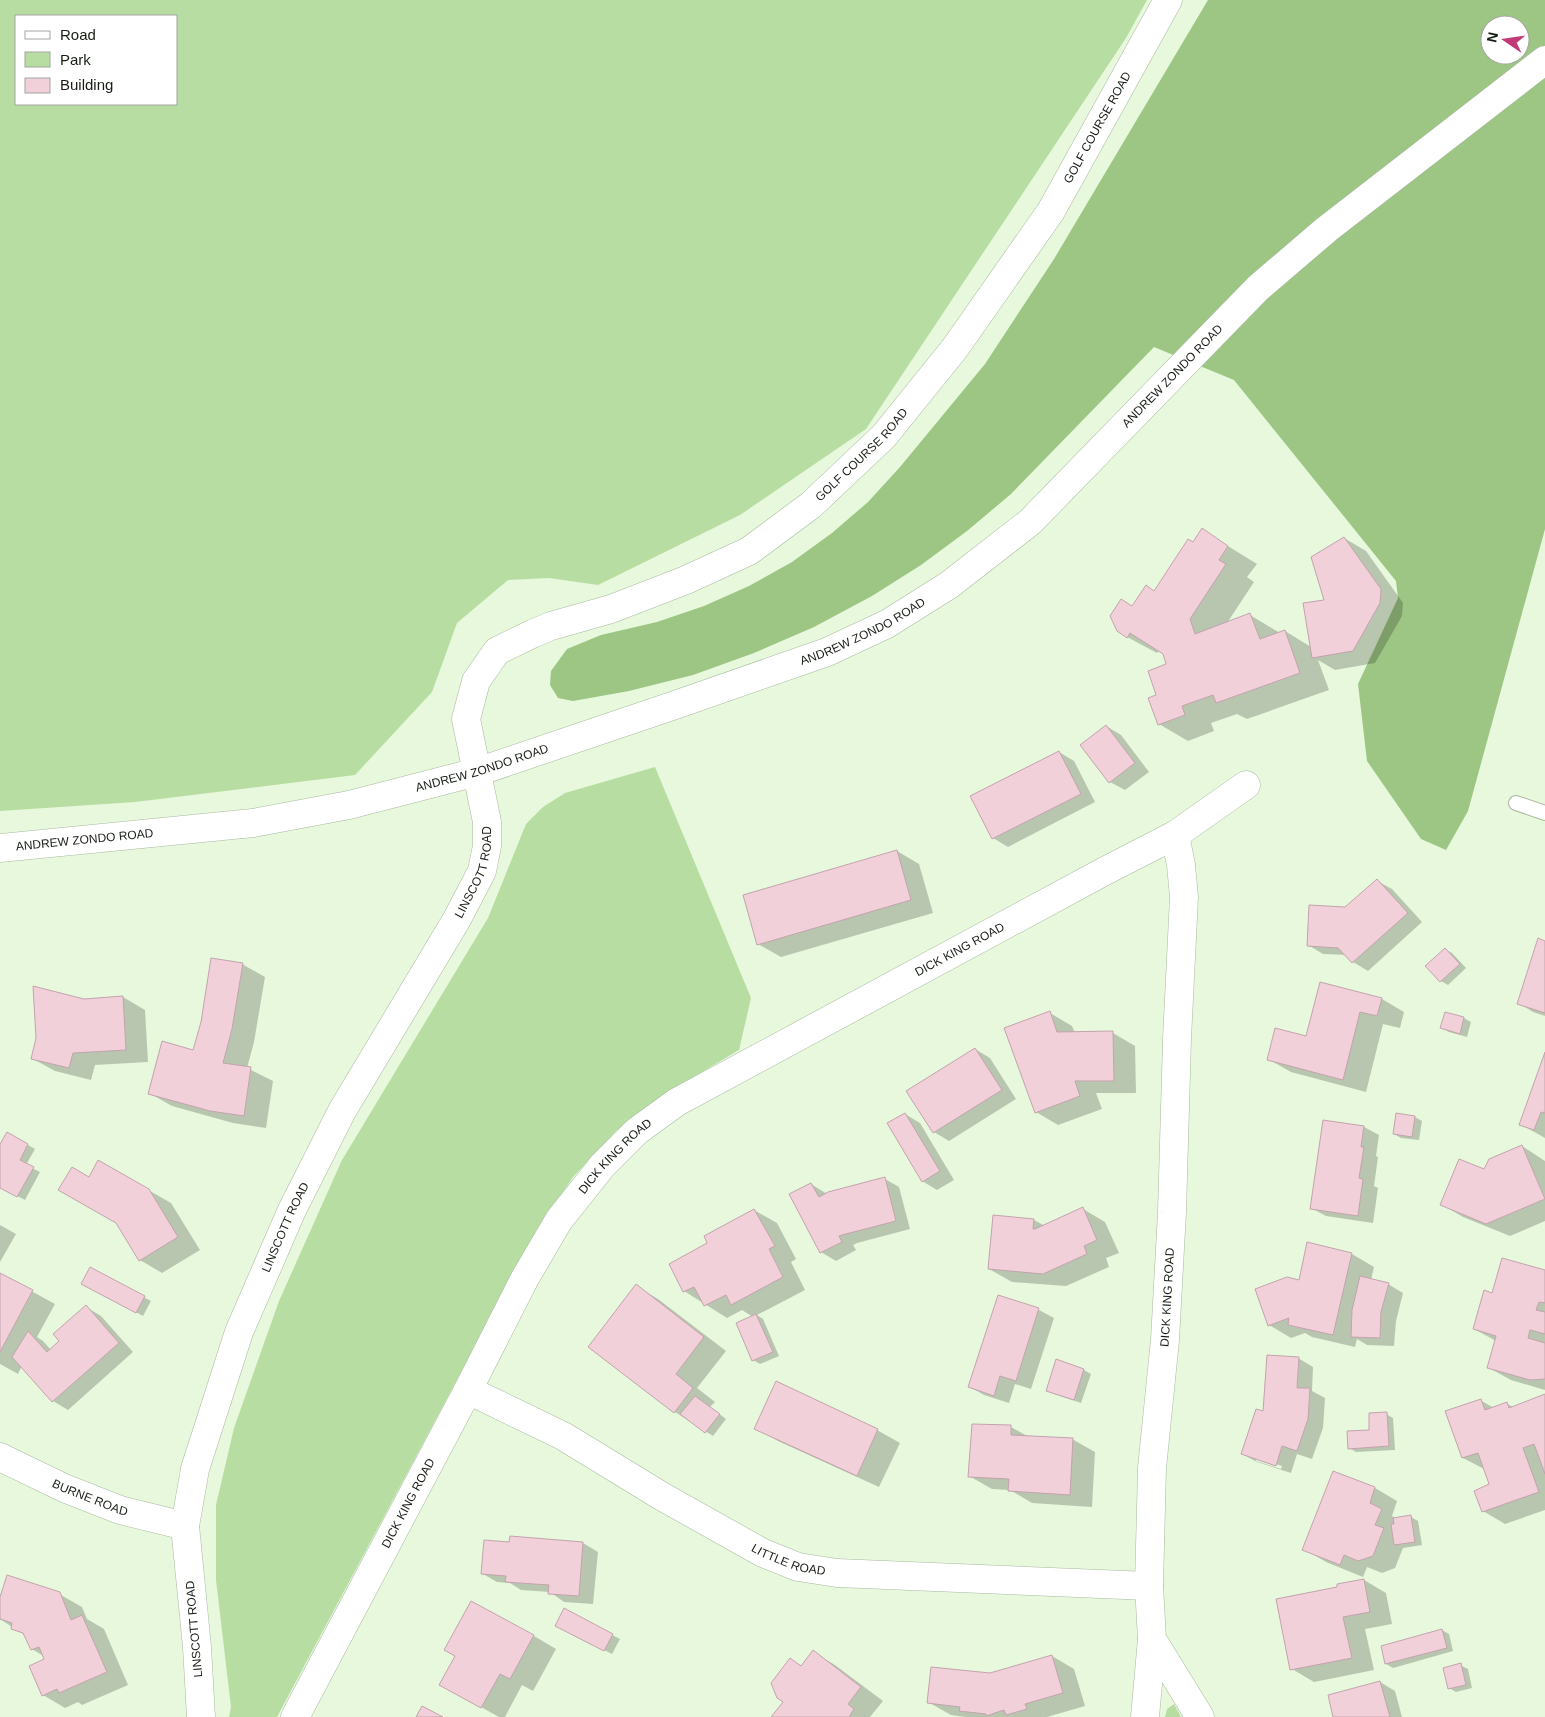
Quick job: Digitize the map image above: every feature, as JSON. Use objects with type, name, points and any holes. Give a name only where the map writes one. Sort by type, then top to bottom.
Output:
[{"type":"street","name":"GOLF COURSE ROAD","points":[[477,772],[466,719],[476,681],[497,651],[545,629],[611,609],[686,580],[749,551],[811,505],[884,436],[956,348],[1051,211],[1168,0]]},
{"type":"street","name":"ANDREW ZONDO ROAD","points":[[0,848],[253,823],[350,805],[477,772],[827,652],[887,624],[949,584],[1030,522],[1258,288],[1328,229],[1545,60]]},
{"type":"street","name":"LINSCOTT ROAD","points":[[201,1717],[197,1647],[184,1526],[194,1468],[239,1332],[292,1210],[342,1111],[457,919],[482,871],[487,846],[487,822],[477,772]]},
{"type":"street","name":"DICK KING ROAD","points":[[295,1717],[525,1278],[559,1220],[602,1166],[637,1131],[677,1102],[1175,835],[1246,785]]},
{"type":"street","name":"DICK KING ROAD","points":[[1145,1717],[1152,1639],[1149,1586],[1152,1468],[1165,1340],[1172,1212],[1177,1039],[1184,896],[1181,865],[1175,835]]},
{"type":"street","name":"LITTLE ROAD","points":[[468,1390],[563,1436],[663,1497],[763,1553],[798,1567],[837,1573],[1149,1586]]},
{"type":"street","name":"BURNE ROAD","points":[[0,1457],[64,1488],[112,1507],[184,1526]]},
{"type":"street","name":"DICK KING ROAD","points":[[1152,1639],[1200,1717]]},
{"type":"lane","points":[[1516,804],[1545,813]]},
{"type":"green space","points":[[0,0],[1147,0],[1126,38],[866,429],[740,515],[598,585],[549,578],[508,580],[457,623],[432,692],[355,775],[135,802],[0,811]]},
{"type":"green space","points":[[1208,0],[1545,0],[1545,529],[1468,811],[1446,850],[1421,839],[1367,761],[1358,684],[1398,598],[1396,581],[1234,380],[1154,347],[1011,494],[967,531],[921,565],[872,596],[814,627],[754,653],[693,675],[629,691],[573,701],[558,698],[550,685],[551,671],[567,649],[601,635],[657,622],[704,606],[749,586],[792,562],[832,533],[868,502],[900,467],[985,364],[1054,259]]},
{"type":"green space","points":[[655,767],[751,998],[739,1050],[661,1096],[616,1131],[573,1177],[532,1239],[277,1717],[229,1717],[231,1707],[216,1580],[216,1505],[234,1428],[279,1301],[342,1160],[488,918],[526,824],[543,807],[565,793]]},
{"type":"green space","points":[[1174,1704],[1181,1717],[1165,1717],[1167,1709]]},
{"type":"building","points":[[1202,528],[1228,546],[1219,560],[1226,564],[1190,619],[1195,634],[1250,613],[1260,639],[1285,630],[1300,673],[1216,703],[1213,695],[1182,706],[1185,715],[1158,725],[1148,698],[1156,695],[1148,671],[1166,664],[1163,654],[1130,633],[1127,638],[1117,631],[1110,616],[1121,599],[1132,606],[1146,585],[1154,591],[1188,539],[1193,542]]},
{"type":"building","points":[[1344,537],[1381,589],[1380,603],[1353,651],[1312,658],[1303,603],[1324,600],[1311,557]]},
{"type":"building","points":[[1106,725],[1135,763],[1109,783],[1080,745]]},
{"type":"building","points":[[1059,751],[1081,794],[992,839],[970,796]]},
{"type":"building","points":[[897,850],[911,900],[757,945],[743,895]]},
{"type":"building","points":[[1377,879],[1408,913],[1352,963],[1338,948],[1307,946],[1309,905],[1345,907]]},
{"type":"building","points":[[1538,938],[1545,941],[1545,1013],[1517,1004]]},
{"type":"building","points":[[1445,948],[1460,964],[1440,982],[1425,966]]},
{"type":"building","points":[[211,958],[243,963],[232,1029],[223,1063],[251,1067],[244,1116],[210,1111],[148,1094],[162,1041],[193,1050],[201,1022]]},
{"type":"building","points":[[1320,982],[1382,998],[1377,1016],[1360,1012],[1343,1080],[1267,1060],[1275,1028],[1306,1036]]},
{"type":"building","points":[[33,986],[84,999],[123,996],[126,1050],[73,1053],[69,1068],[31,1059],[36,1038]]},
{"type":"building","points":[[1050,1011],[1057,1032],[1113,1031],[1114,1081],[1075,1081],[1080,1096],[1035,1113],[1004,1028]]},
{"type":"building","points":[[1445,1012],[1464,1017],[1460,1034],[1440,1028]]},
{"type":"building","points":[[975,1048],[1002,1090],[933,1133],[906,1091]]},
{"type":"building","points":[[1545,1052],[1545,1113],[1541,1112],[1534,1130],[1519,1125]]},
{"type":"building","points":[[905,1113],[940,1171],[922,1182],[887,1123]]},
{"type":"building","points":[[1396,1113],[1415,1116],[1412,1137],[1393,1134]]},
{"type":"building","points":[[1323,1120],[1364,1126],[1361,1147],[1364,1147],[1359,1178],[1363,1179],[1358,1216],[1310,1209]]},
{"type":"building","points":[[7,1132],[28,1144],[20,1160],[34,1167],[17,1197],[0,1188],[0,1144]]},
{"type":"building","points":[[1522,1145],[1545,1199],[1486,1224],[1440,1205],[1459,1159],[1484,1169],[1489,1159]]},
{"type":"building","points":[[98,1160],[149,1189],[178,1237],[139,1261],[116,1223],[58,1190],[72,1167],[89,1177]]},
{"type":"building","points":[[885,1177],[896,1221],[839,1236],[842,1242],[820,1253],[789,1194],[811,1183],[819,1197],[828,1192]]},
{"type":"building","points":[[1083,1207],[1097,1240],[1084,1246],[1087,1254],[1043,1274],[988,1269],[993,1215],[1034,1219],[1033,1229],[1035,1229]]},
{"type":"building","points":[[754,1209],[775,1246],[769,1249],[783,1277],[731,1305],[726,1295],[704,1306],[694,1287],[683,1292],[669,1264],[707,1243],[704,1236]]},
{"type":"building","points":[[1307,1242],[1352,1253],[1333,1335],[1288,1325],[1289,1318],[1268,1326],[1255,1289],[1287,1277],[1299,1280]]},
{"type":"building","points":[[1502,1258],[1545,1270],[1545,1303],[1539,1302],[1536,1310],[1545,1312],[1545,1334],[1530,1330],[1528,1338],[1545,1343],[1545,1379],[1530,1380],[1487,1368],[1496,1336],[1473,1329],[1484,1290],[1492,1293]]},
{"type":"building","points":[[90,1267],[145,1296],[136,1313],[81,1284]]},
{"type":"building","points":[[0,1273],[33,1290],[0,1352]]},
{"type":"building","points":[[1360,1276],[1389,1283],[1381,1312],[1380,1338],[1351,1337],[1352,1310]]},
{"type":"building","points":[[636,1284],[704,1337],[676,1374],[693,1388],[674,1413],[588,1347]]},
{"type":"building","points":[[998,1295],[1039,1308],[1016,1381],[1000,1376],[994,1396],[968,1387]]},
{"type":"building","points":[[86,1305],[119,1343],[52,1402],[12,1357],[28,1331],[47,1352],[59,1341],[53,1334]]},
{"type":"building","points":[[756,1314],[773,1352],[752,1361],[736,1323]]},
{"type":"building","points":[[1267,1355],[1299,1357],[1297,1388],[1310,1388],[1308,1419],[1297,1451],[1282,1446],[1276,1466],[1241,1454],[1256,1409],[1263,1411]]},
{"type":"building","points":[[1056,1359],[1084,1369],[1074,1400],[1046,1391]]},
{"type":"building","points":[[776,1381],[878,1429],[857,1476],[754,1429]]},
{"type":"building","points":[[1545,1394],[1545,1474],[1534,1444],[1523,1448],[1539,1492],[1482,1512],[1474,1491],[1489,1484],[1478,1453],[1462,1458],[1445,1411],[1481,1399],[1485,1410],[1507,1402],[1509,1408]]},
{"type":"building","points":[[695,1396],[720,1414],[705,1433],[680,1414]]},
{"type":"building","points":[[1387,1412],[1389,1446],[1348,1449],[1347,1431],[1369,1430],[1369,1413]]},
{"type":"building","points":[[972,1424],[1011,1425],[1011,1435],[1073,1438],[1070,1495],[1008,1491],[1009,1479],[968,1477]]},
{"type":"building","points":[[1333,1471],[1375,1487],[1370,1503],[1382,1509],[1375,1525],[1384,1528],[1373,1556],[1358,1561],[1344,1555],[1340,1565],[1302,1550]]},
{"type":"building","points":[[1411,1515],[1415,1542],[1394,1545],[1391,1524],[1394,1524],[1393,1518]]},
{"type":"building","points":[[510,1536],[583,1542],[579,1596],[548,1594],[549,1585],[505,1582],[506,1576],[481,1574],[484,1540],[509,1542]]},
{"type":"building","points":[[7,1575],[60,1592],[71,1620],[82,1615],[107,1672],[59,1693],[57,1689],[42,1696],[29,1666],[44,1659],[39,1647],[31,1650],[23,1633],[11,1629],[12,1623],[0,1619],[0,1597]]},
{"type":"building","points":[[1364,1579],[1370,1612],[1343,1617],[1352,1658],[1290,1670],[1276,1599],[1337,1587],[1337,1584]]},
{"type":"building","points":[[471,1601],[534,1635],[510,1679],[500,1674],[481,1708],[439,1685],[455,1656],[444,1650]]},
{"type":"building","points":[[564,1608],[613,1634],[604,1651],[555,1626]]},
{"type":"building","points":[[1442,1629],[1447,1648],[1385,1664],[1381,1646]]},
{"type":"building","points":[[813,1650],[861,1687],[848,1704],[854,1709],[849,1717],[771,1717],[783,1702],[777,1698],[771,1683],[790,1658],[801,1666]]},
{"type":"building","points":[[1052,1655],[1063,1693],[1025,1704],[1027,1709],[1006,1715],[1004,1710],[986,1716],[986,1714],[959,1711],[960,1707],[927,1703],[931,1667],[990,1673]]},
{"type":"building","points":[[1461,1663],[1466,1685],[1448,1689],[1443,1668]]},
{"type":"building","points":[[1380,1681],[1390,1717],[1333,1717],[1328,1695]]},
{"type":"building","points":[[422,1706],[443,1717],[416,1717]]}]
